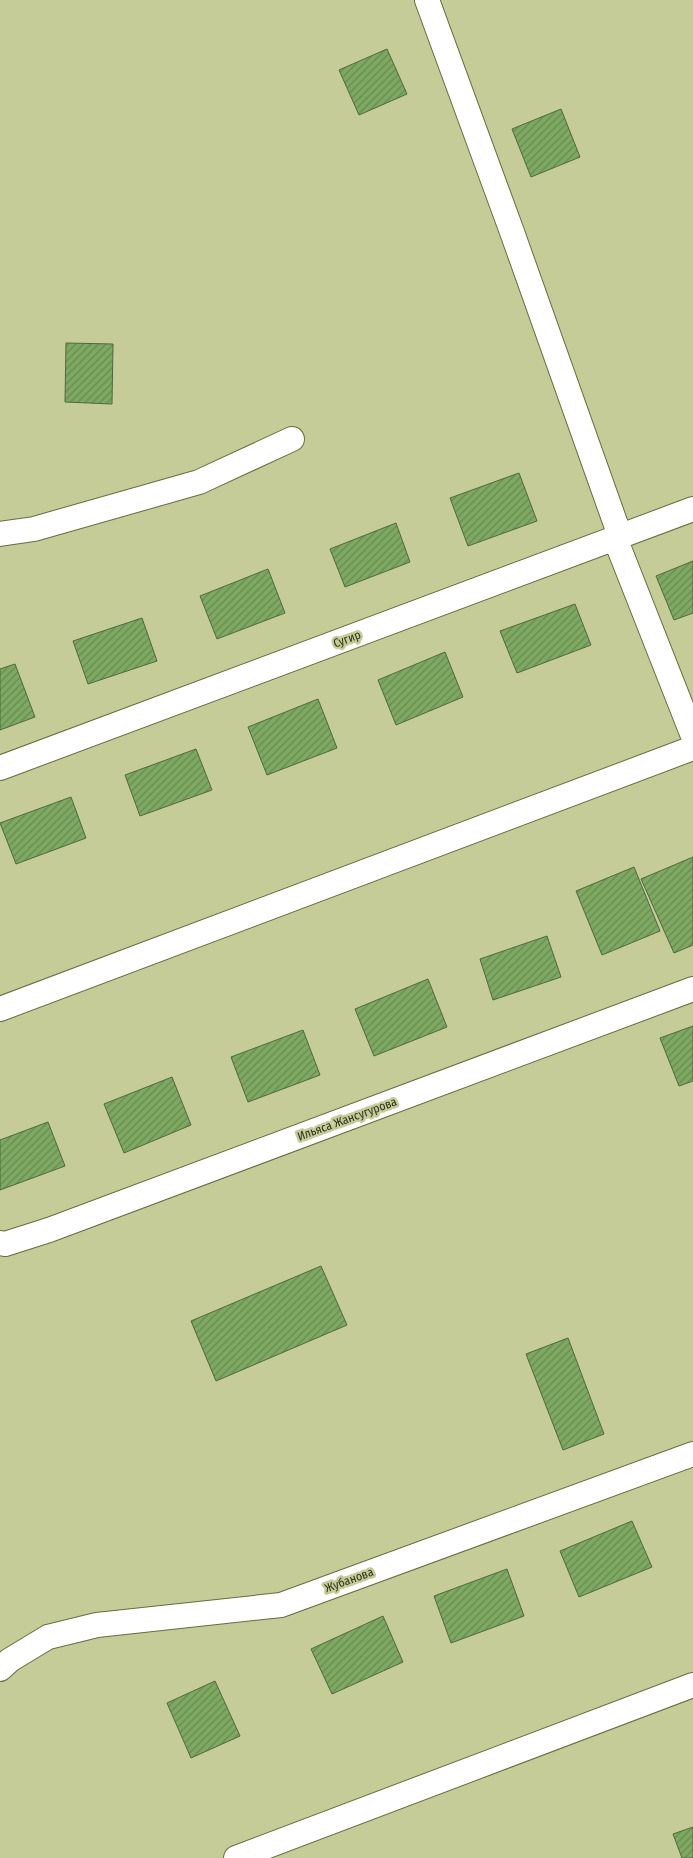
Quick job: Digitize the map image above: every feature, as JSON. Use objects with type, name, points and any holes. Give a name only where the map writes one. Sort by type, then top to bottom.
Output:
[{"type":"street","points":[[426,0],[516,242],[617,537],[693,736]]},
{"type":"street","points":[[0,534],[34,529],[198,482],[292,439]]},
{"type":"street","name":"Сугир","points":[[0,768],[693,509]]},
{"type":"street","points":[[0,1009],[693,748]]},
{"type":"street","name":"Ильяса Жансугурова","points":[[0,1243],[5,1244],[49,1230],[693,989]]},
{"type":"street","name":"Жубанова","points":[[0,1669],[10,1660],[48,1638],[96,1625],[281,1605],[693,1454]]},
{"type":"street","points":[[236,1858],[693,1685]]},
{"type":"building","points":[[387,49],[407,94],[359,115],[339,70]]},
{"type":"building","points":[[561,109],[580,157],[531,177],[512,129]]},
{"type":"building","points":[[66,343],[113,344],[112,404],[65,402]]},
{"type":"building","points":[[519,473],[537,521],[468,546],[450,498]]},
{"type":"building","points":[[396,523],[410,562],[345,587],[330,549]]},
{"type":"building","points":[[693,561],[693,613],[674,620],[656,576]]},
{"type":"building","points":[[268,569],[285,613],[217,639],[200,596]]},
{"type":"building","points":[[575,604],[591,645],[517,673],[500,631]]},
{"type":"building","points":[[142,618],[157,661],[88,684],[73,641]]},
{"type":"building","points":[[445,652],[463,697],[396,725],[378,680]]},
{"type":"building","points":[[15,664],[35,717],[0,730],[0,669]]},
{"type":"building","points":[[318,699],[337,748],[267,775],[248,727]]},
{"type":"building","points":[[196,749],[212,790],[140,816],[125,775]]},
{"type":"building","points":[[71,797],[86,838],[16,864],[0,823]]},
{"type":"building","points":[[693,857],[693,945],[674,953],[641,879]]},
{"type":"building","points":[[634,867],[660,931],[602,955],[576,891]]},
{"type":"building","points":[[547,936],[561,977],[493,1000],[480,959]]},
{"type":"building","points":[[428,979],[447,1027],[374,1056],[355,1009]]},
{"type":"building","points":[[693,1026],[693,1081],[679,1086],[660,1038]]},
{"type":"building","points":[[303,1030],[320,1075],[248,1102],[231,1057]]},
{"type":"building","points":[[172,1077],[191,1125],[124,1153],[104,1104]]},
{"type":"building","points":[[48,1122],[65,1166],[0,1190],[0,1140]]},
{"type":"building","points":[[321,1266],[347,1325],[216,1381],[191,1321]]},
{"type":"building","points":[[568,1338],[604,1434],[563,1450],[526,1354]]},
{"type":"building","points":[[632,1521],[652,1567],[579,1597],[560,1551]]},
{"type":"building","points":[[507,1569],[524,1616],[451,1643],[434,1596]]},
{"type":"building","points":[[383,1616],[403,1662],[332,1694],[311,1649]]},
{"type":"building","points":[[215,1681],[240,1736],[191,1758],[167,1703]]},
{"type":"building","points":[[693,1827],[693,1858],[682,1858],[673,1834]]}]
